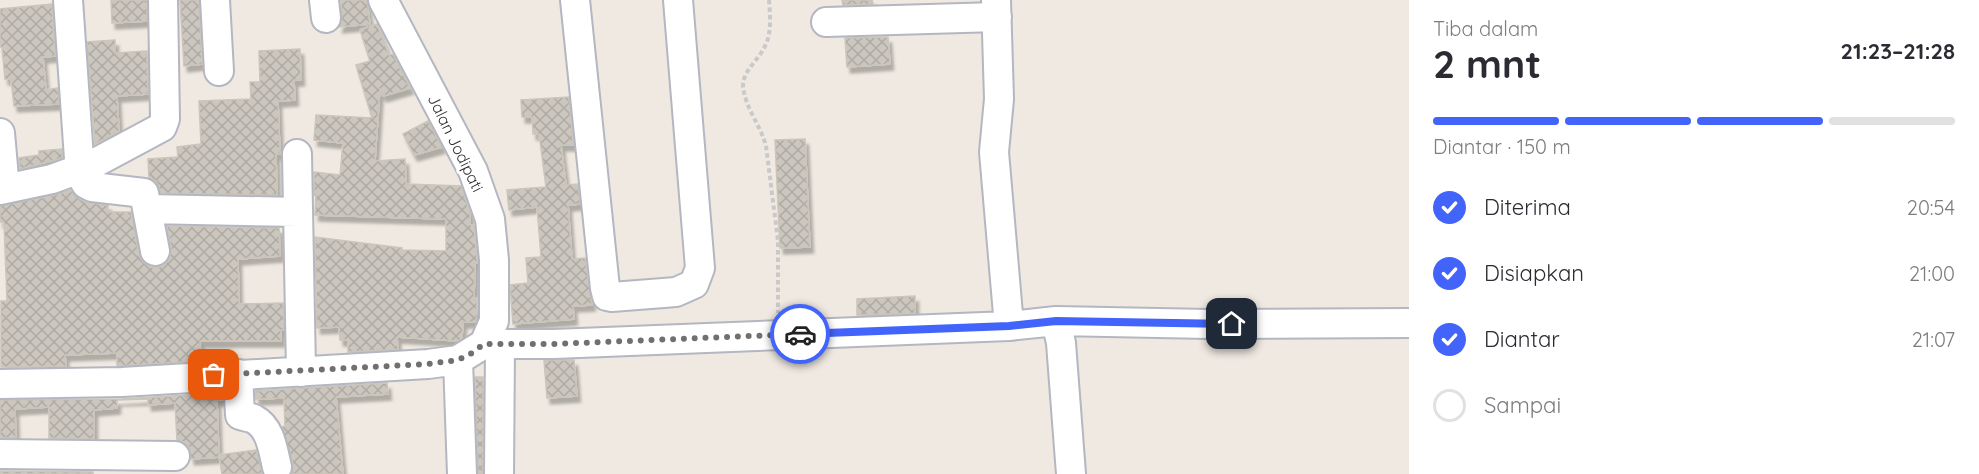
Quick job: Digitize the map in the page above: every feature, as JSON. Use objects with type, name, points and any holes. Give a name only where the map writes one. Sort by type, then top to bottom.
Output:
[{"type":"street","points":[[68,0],[81,174],[86,184],[92,186],[142,192],[146,195],[155,251]]},
{"type":"street","points":[[0,133],[3,189],[81,174],[93,164],[160,128],[164,124],[163,0]]},
{"type":"street","points":[[215,0],[219,71]]},
{"type":"street","name":"Jalan Jodipati","points":[[383,0],[473,171],[490,219],[494,260],[492,345],[499,474]]},
{"type":"street","points":[[575,0],[605,288],[607,296],[612,297],[683,290],[694,284],[700,268],[678,0]]},
{"type":"street","points":[[826,22],[997,8],[999,99],[994,152],[1009,326]]},
{"type":"street","points":[[297,154],[301,372]]},
{"type":"street","points":[[147,209],[298,212]]},
{"type":"street","points":[[1056,321],[1061,343],[1071,474]]},
{"type":"street","points":[[0,384],[122,382],[428,364],[458,360],[492,345],[521,343],[554,344],[1009,326],[1056,321],[1209,324],[1409,323]]},
{"type":"street","points":[[458,360],[462,474]]},
{"type":"street","points":[[238,374],[240,409],[266,431],[272,444],[277,467]]},
{"type":"street","points":[[0,454],[174,456]]},
{"type":"path","points":[[769,0],[769,36],[765,47],[744,76],[743,86],[763,132],[766,146],[778,241],[778,335]]},
{"type":"building","points":[[111,0],[147,0],[147,21],[112,23]]},
{"type":"building","points":[[180,0],[199,0],[202,64],[184,66]]},
{"type":"building","points":[[341,0],[367,0],[370,24],[339,27],[342,17]]},
{"type":"building","points":[[842,0],[872,0],[873,4],[843,5]]},
{"type":"building","points":[[52,4],[55,56],[43,57],[46,90],[58,88],[59,104],[14,106],[11,79],[5,79],[2,47],[0,47],[0,9]]},
{"type":"building","points":[[377,24],[389,55],[393,54],[410,88],[383,96],[380,88],[375,161],[405,159],[406,184],[461,186],[470,213],[470,225],[474,225],[477,261],[475,263],[474,298],[477,298],[476,322],[463,322],[462,338],[458,341],[397,337],[398,349],[348,352],[348,340],[340,340],[339,327],[317,328],[315,237],[402,248],[402,250],[446,251],[446,219],[315,215],[314,172],[340,175],[343,143],[314,140],[316,115],[372,118],[356,65],[370,61],[360,30]]},
{"type":"building","points":[[888,37],[890,64],[847,67],[845,38]]},
{"type":"building","points":[[115,40],[115,53],[147,51],[148,94],[117,96],[119,131],[95,144],[87,42]]},
{"type":"building","points":[[300,49],[301,80],[294,80],[295,100],[278,101],[280,154],[276,154],[277,195],[161,193],[156,181],[149,178],[148,159],[178,157],[177,147],[201,144],[199,101],[251,99],[250,82],[260,82],[259,51]]},
{"type":"building","points":[[569,97],[573,145],[561,145],[566,185],[578,184],[580,204],[568,205],[572,259],[585,258],[592,305],[573,306],[574,319],[513,324],[510,285],[528,283],[526,258],[541,257],[537,207],[509,210],[507,190],[546,187],[539,134],[533,134],[532,117],[522,117],[521,100]]},
{"type":"building","points":[[428,121],[442,147],[414,155],[403,134]]},
{"type":"building","points":[[805,139],[810,247],[780,248],[775,140]]},
{"type":"building","points":[[62,149],[62,158],[20,169],[19,158],[39,155],[39,151]]},
{"type":"building","points":[[70,190],[85,202],[108,205],[108,212],[131,212],[139,255],[150,267],[159,267],[170,257],[171,248],[167,226],[279,228],[280,256],[238,259],[239,304],[283,303],[284,330],[281,330],[281,341],[200,341],[201,361],[117,366],[117,353],[65,355],[66,366],[1,367],[1,301],[7,301],[4,222],[0,222],[0,206]]},
{"type":"building","points":[[915,296],[915,313],[857,315],[857,299]]},
{"type":"building","points":[[544,360],[574,360],[577,396],[547,398]]},
{"type":"building","points":[[475,377],[483,377],[483,474],[478,474]]},
{"type":"building","points":[[387,383],[388,394],[336,397],[343,474],[292,474],[293,463],[282,427],[285,426],[284,398],[256,399],[255,391]]},
{"type":"building","points":[[222,393],[223,400],[217,400],[219,457],[191,459],[189,447],[177,440],[175,403],[148,405],[148,399],[117,400],[117,408],[94,410],[94,439],[49,438],[49,407],[15,409],[16,438],[0,438],[0,400],[122,399]]},
{"type":"building","points":[[256,450],[263,474],[222,474],[219,455]]},
{"type":"building","points":[[0,471],[93,472],[93,474],[0,474]]},
{"type":"way so far","points":[[214,375],[428,364],[458,360],[484,344],[501,346],[521,343],[554,344],[800,334]]},
{"type":"route","points":[[800,334],[1009,326],[1056,321],[1232,324]]}]
